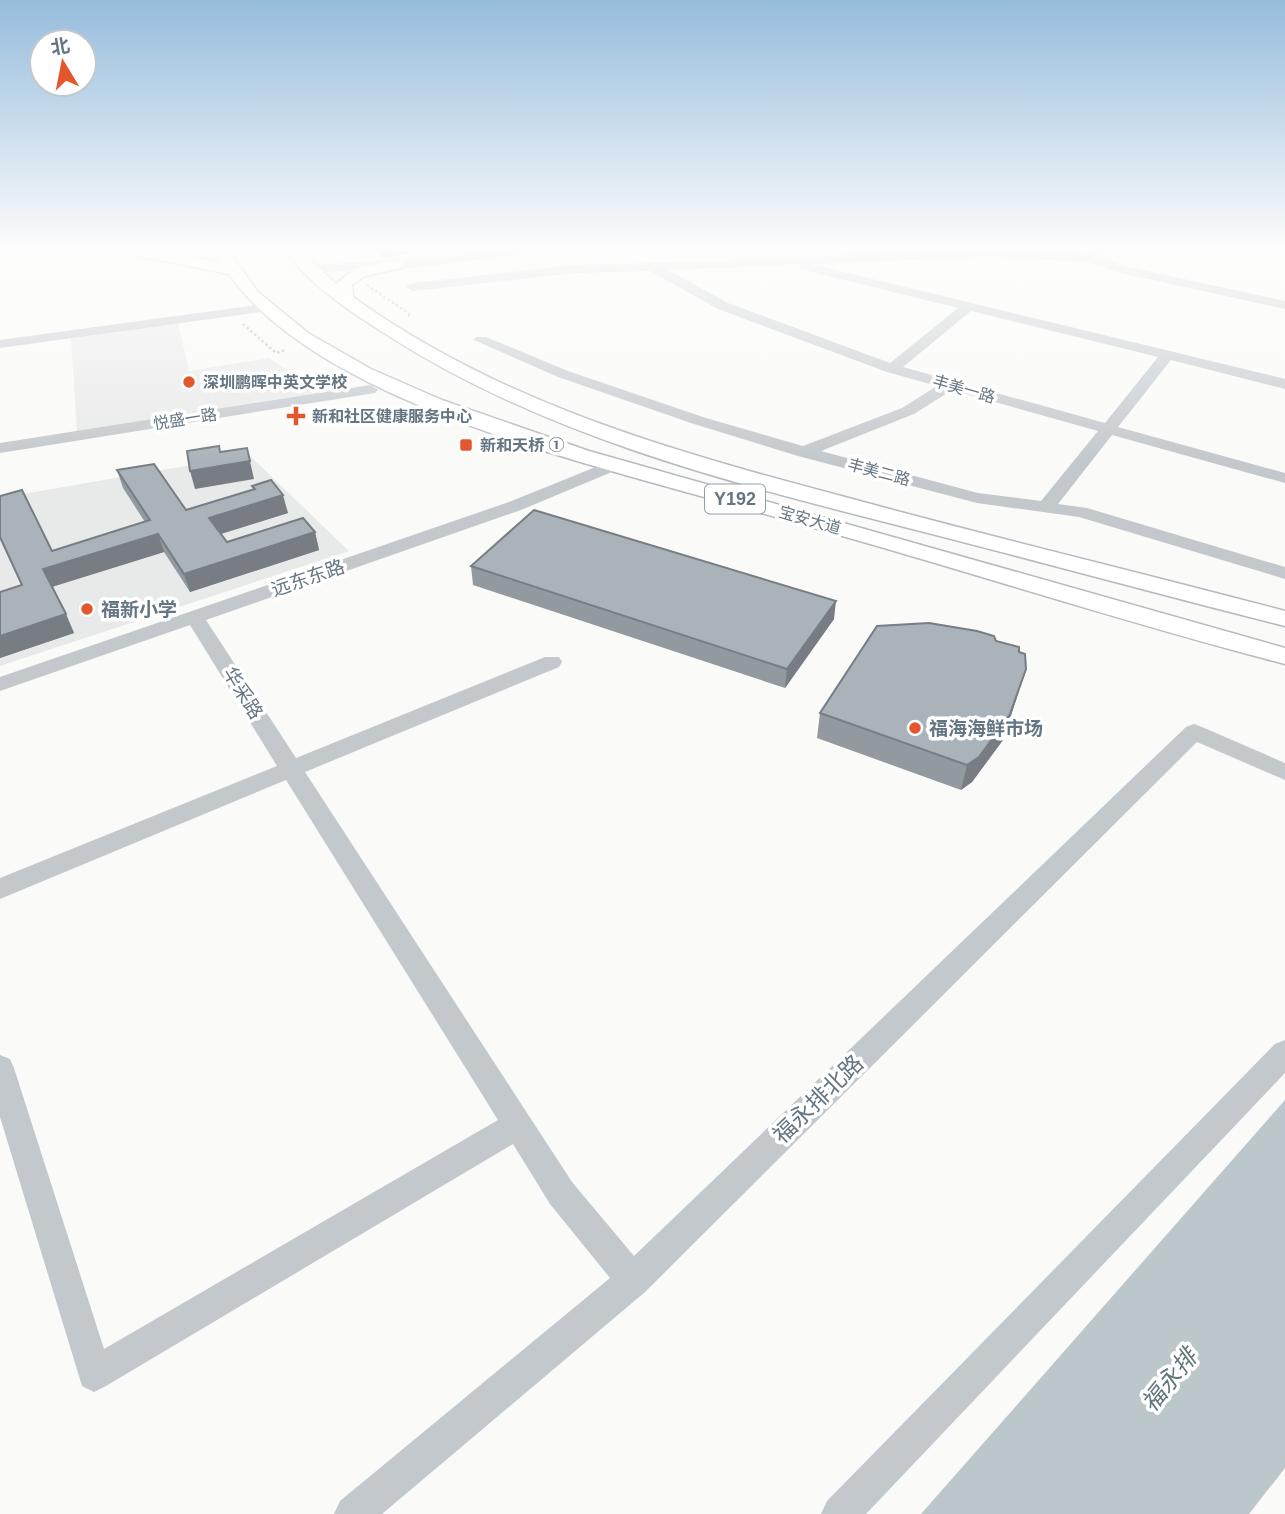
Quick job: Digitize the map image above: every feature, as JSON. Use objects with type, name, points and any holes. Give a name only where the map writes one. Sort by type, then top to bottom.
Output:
[{"type":"main road","name":"宝安大道","points":[[281,321],[303,337],[420,397],[491,426],[613,465],[1285,656]]},
{"type":"main road","name":"宝安大道","points":[[375,321],[410,345],[470,378],[525,403],[649,450],[976,540],[1285,619]]},
{"type":"street","points":[[0,344],[171,321]]},
{"type":"street","name":"丰美一路","points":[[762,321],[892,369],[1285,478]]},
{"type":"street","points":[[892,369],[950,321]]},
{"type":"street","points":[[1028,321],[1285,384]]},
{"type":"street","name":"丰美二路","points":[[481,340],[563,374],[804,452],[977,498],[1080,512],[1285,573]]},
{"type":"street","points":[[1046,507],[1167,355]]},
{"type":"street","points":[[804,452],[908,411],[950,386]]},
{"type":"street","name":"悦盛一路","points":[[0,448],[370,390]]},
{"type":"street","name":"远东东路","points":[[0,684],[514,506],[613,465]]},
{"type":"street","name":"华采路","points":[[195,618],[517,1125],[562,1193],[633,1280]]},
{"type":"street","points":[[0,888],[552,662]]},
{"type":"street","name":"福永排北路","points":[[353,1514],[633,1280],[1194,732],[1285,772]]},
{"type":"street","points":[[840,1514],[1285,1053]]},
{"type":"street","points":[[0,1068],[94,1374],[517,1125]]},
{"type":"path","points":[[239,321],[275,352],[285,350]]},
{"type":"shaded area","name":"深圳鹏晖中英文学校","points":[[178,323],[189,371],[269,358],[321,393],[77,432],[71,338]]},
{"type":"shaded area","name":"福新小学","points":[[249,455],[349,551],[0,666],[0,498]]},
{"type":"water","name":"福永排","points":[[1285,1100],[1285,1468],[1249,1514],[921,1514]]},
{"type":"building","points":[[219,446],[220,452],[247,448],[250,461],[190,471],[187,451]]},
{"type":"building","points":[[154,464],[186,510],[255,489],[252,486],[271,480],[283,495],[209,518],[227,542],[303,518],[315,532],[184,574],[158,534],[43,569],[66,614],[0,636],[0,592],[22,585],[0,537],[0,496],[22,490],[52,551],[150,520],[117,470]]},
{"type":"building","points":[[534,510],[836,601],[787,669],[471,566]]},
{"type":"building","name":"福海海鲜市场","points":[[929,623],[994,636],[996,641],[1019,647],[1019,652],[1025,654],[1026,669],[1010,714],[979,757],[967,765],[820,713],[877,626]]},
{"type":"place","name":"深圳鹏晖中英文学校","points":[[189,382]]},
{"type":"place","name":"新和社区健康服务中心","points":[[296,416]]},
{"type":"place","name":"新和天桥 ①","points":[[466,445]]},
{"type":"place","name":"福新小学","points":[[87,609]]},
{"type":"place","name":"福海海鲜市场","points":[[915,728]]}]
